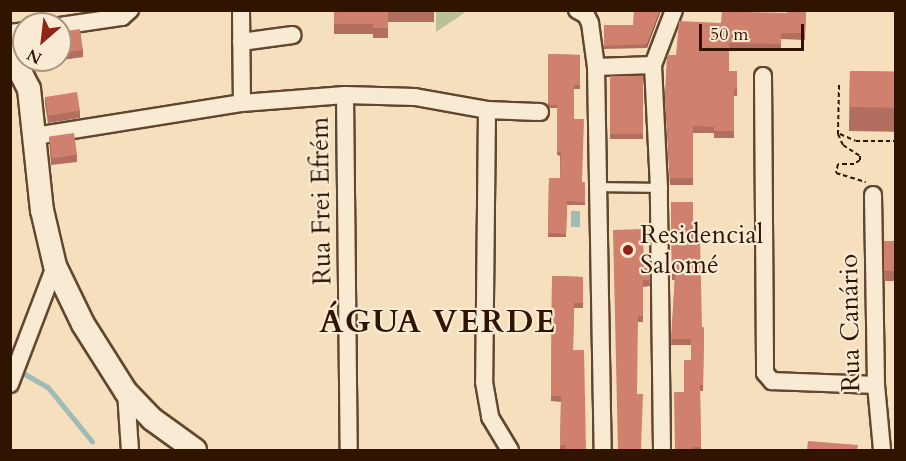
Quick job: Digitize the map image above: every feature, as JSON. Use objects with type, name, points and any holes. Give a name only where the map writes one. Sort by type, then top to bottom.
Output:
[{"type":"main road","points":[[10,52],[29,89],[42,210],[55,266],[83,324],[126,392],[152,419],[195,450]]},
{"type":"street","points":[[72,24],[122,17],[130,10]]},
{"type":"street","points":[[241,10],[242,103]]},
{"type":"street","points":[[577,10],[586,15],[590,22],[596,67],[603,450]]},
{"type":"street","points":[[662,450],[659,188],[653,65],[674,10]]},
{"type":"street","points":[[241,42],[293,35]]},
{"type":"street","points":[[596,67],[653,65]]},
{"type":"street","points":[[763,76],[765,373],[772,381],[876,385]]},
{"type":"street","points":[[35,135],[242,103],[345,95],[415,97],[488,110],[540,112]]},
{"type":"street","name":"Rua Frei Efrém","points":[[345,95],[349,450]]},
{"type":"street","points":[[488,110],[484,382],[490,417],[510,450]]},
{"type":"street","name":"Rua Canário","points":[[873,195],[876,385],[882,450]]},
{"type":"street","points":[[10,384],[55,266]]},
{"type":"street","points":[[126,392],[130,450]]},
{"type":"lane","points":[[598,187],[659,188]]},
{"type":"path","points":[[839,85],[838,134],[843,145],[860,156],[860,160],[854,164],[838,164],[836,173],[865,180],[873,195]]},
{"type":"path","points":[[838,134],[856,141],[896,141]]},
{"type":"green space","points":[[437,10],[467,11],[436,32]]},
{"type":"water","points":[[571,211],[580,211],[580,227],[571,227]]},
{"type":"building","points":[[334,10],[434,10],[434,12],[388,11],[388,28],[373,28],[373,24],[334,24]]},
{"type":"building","points":[[634,10],[660,10],[647,44],[604,46],[604,25],[633,25]]},
{"type":"building","points":[[722,10],[787,13],[787,10],[806,10],[805,33],[781,33],[781,44],[729,43],[729,71],[737,71],[737,89],[734,89],[734,131],[714,131],[714,127],[693,126],[693,178],[670,178],[665,92],[667,55],[676,55],[679,21],[721,23]]},
{"type":"building","points":[[80,29],[83,50],[72,51],[72,30]]},
{"type":"building","points":[[548,54],[580,55],[580,85],[574,85],[574,119],[584,119],[582,182],[585,182],[585,202],[567,201],[566,234],[548,233],[549,178],[560,178],[561,152],[557,152],[557,105],[550,105],[548,102]]},
{"type":"building","points":[[850,71],[896,72],[895,108],[849,107]]},
{"type":"building","points":[[610,76],[643,76],[643,134],[610,134]]},
{"type":"building","points":[[77,92],[80,111],[48,116],[45,97]]},
{"type":"building","points":[[74,133],[77,155],[52,158],[49,136]]},
{"type":"building","points":[[671,202],[693,202],[693,240],[700,240],[702,328],[704,327],[703,385],[700,385],[701,447],[693,447],[693,450],[675,450],[674,392],[684,392],[684,360],[691,360],[691,339],[671,339],[675,274],[672,274]]},
{"type":"building","points":[[643,229],[644,268],[649,268],[650,280],[643,280],[643,316],[638,316],[637,394],[643,394],[641,450],[618,450],[613,230]]},
{"type":"building","points":[[884,241],[896,241],[896,271],[884,271]]},
{"type":"building","points":[[552,276],[583,277],[583,303],[574,303],[573,350],[584,350],[586,450],[566,450],[566,445],[560,445],[561,396],[551,396]]},
{"type":"building","points":[[808,441],[858,445],[857,450],[807,450]]},
{"type":"waterway","points":[[20,371],[48,387],[92,441]]},
{"type":"place","name":"Residencial Salomé","points":[[628,250]]},
{"type":"district","name":"ÁGUA VERDE","points":[[438,322]]}]
